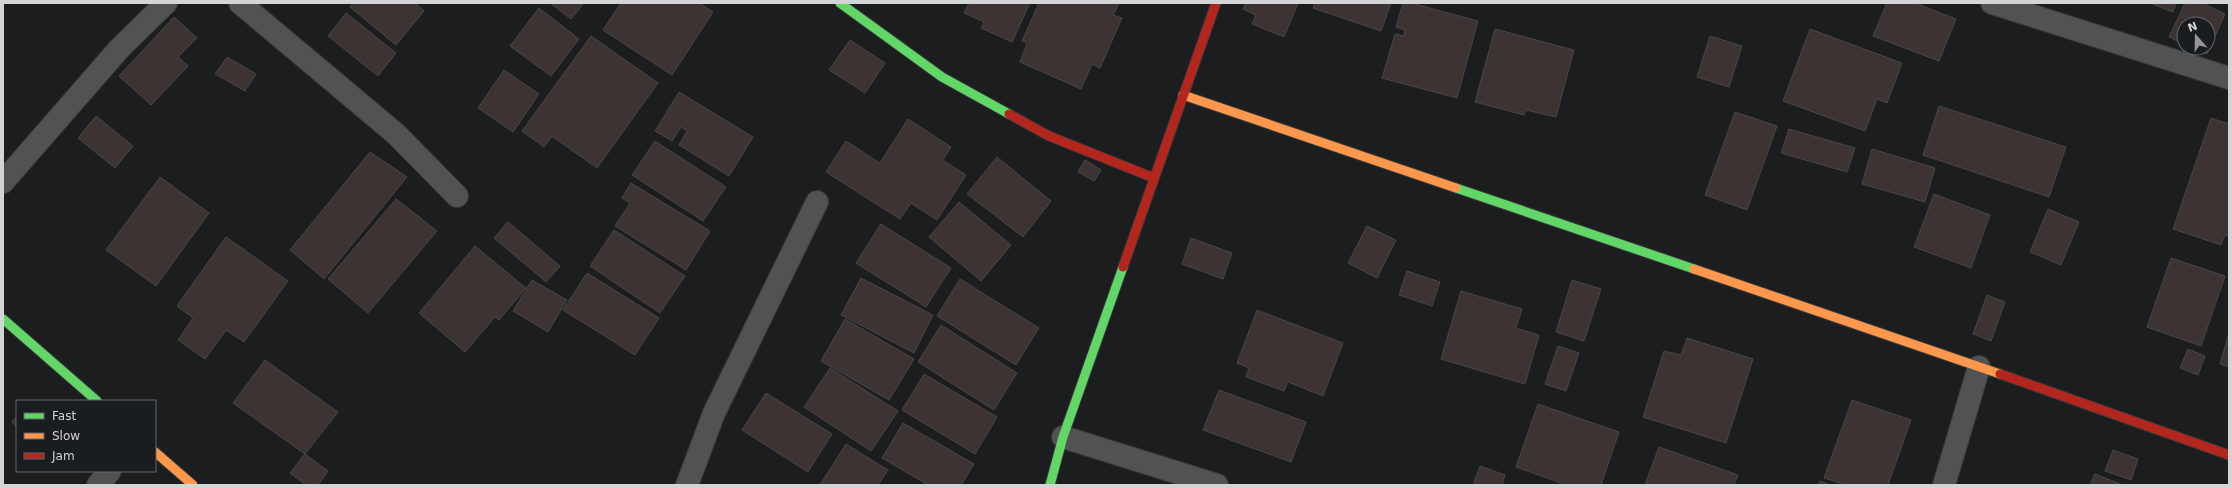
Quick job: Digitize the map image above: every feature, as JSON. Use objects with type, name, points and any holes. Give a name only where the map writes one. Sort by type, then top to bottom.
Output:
[{"type":"street","points":[[3,182],[119,49],[166,3]]},
{"type":"street","points":[[240,3],[396,134],[457,196]]},
{"type":"street","points":[[840,3],[942,77],[1049,136],[1154,178]]},
{"type":"street","points":[[1050,485],[1063,437],[1182,95],[1216,3]]},
{"type":"street","points":[[1992,3],[2229,78]]},
{"type":"street","points":[[1182,95],[1979,367],[2229,455]]},
{"type":"street","points":[[687,485],[714,413],[817,202]]},
{"type":"street","points":[[3,318],[96,400]]},
{"type":"street","points":[[1944,485],[1979,367]]},
{"type":"street","points":[[1063,437],[1217,485]]},
{"type":"street","points":[[156,453],[193,485]]},
{"type":"street","points":[[98,485],[109,472]]},
{"type":"building","points":[[353,3],[415,3],[424,11],[396,45],[350,7]]},
{"type":"building","points":[[550,3],[584,3],[571,19]]},
{"type":"building","points":[[621,3],[699,3],[713,12],[672,75],[603,30]]},
{"type":"building","points":[[969,3],[1030,3],[1012,42],[981,28],[984,22],[964,13]]},
{"type":"building","points":[[1039,3],[1119,3],[1113,15],[1122,18],[1100,68],[1092,64],[1081,89],[1020,62],[1027,43],[1022,41]]},
{"type":"building","points":[[1246,3],[1298,3],[1284,37],[1252,24],[1256,15],[1243,9]]},
{"type":"building","points":[[1315,3],[1391,3],[1381,31],[1313,8]]},
{"type":"building","points":[[1403,3],[1411,3],[1478,21],[1457,98],[1382,78],[1395,34],[1404,36],[1405,30],[1396,27]]},
{"type":"building","points":[[1887,3],[1915,3],[1956,19],[1939,61],[1873,36]]},
{"type":"building","points":[[2150,3],[2176,3],[2173,12]]},
{"type":"building","points":[[2185,3],[2202,3],[2225,14],[2216,34],[2216,16],[2179,16]]},
{"type":"building","points":[[539,8],[579,39],[551,76],[510,46]]},
{"type":"building","points":[[346,13],[396,53],[378,76],[328,36]]},
{"type":"building","points":[[174,17],[197,38],[178,57],[188,66],[151,105],[119,76]]},
{"type":"building","points":[[2176,22],[2176,40],[2169,37]]},
{"type":"building","points":[[1495,29],[1574,50],[1556,117],[1526,110],[1524,115],[1475,102]]},
{"type":"building","points":[[1810,29],[1902,63],[1887,103],[1877,99],[1865,131],[1783,101]]},
{"type":"building","points":[[591,36],[658,83],[597,168],[552,136],[544,147],[522,131]]},
{"type":"building","points":[[1710,36],[1742,46],[1729,87],[1697,77]]},
{"type":"building","points":[[850,40],[885,63],[865,93],[829,70]]},
{"type":"building","points":[[227,57],[256,74],[245,91],[215,74]]},
{"type":"building","points":[[504,70],[539,94],[513,132],[478,108]]},
{"type":"building","points":[[679,92],[753,137],[729,176],[679,145],[687,131],[681,127],[672,141],[655,131]]},
{"type":"building","points":[[1939,106],[2066,147],[2049,197],[1923,155]]},
{"type":"building","points":[[1735,112],[1777,126],[1747,210],[1705,195]]},
{"type":"building","points":[[96,116],[133,146],[115,168],[78,138]]},
{"type":"building","points":[[2211,118],[2229,124],[2229,236],[2225,235],[2221,245],[2173,229]]},
{"type":"building","points":[[908,119],[951,147],[943,160],[966,175],[937,220],[911,203],[900,219],[826,172],[846,141],[880,163]]},
{"type":"building","points":[[1789,129],[1855,148],[1847,172],[1781,153]]},
{"type":"building","points":[[655,141],[726,187],[703,221],[632,175]]},
{"type":"building","points":[[1872,149],[1935,168],[1925,202],[1862,184]]},
{"type":"building","points":[[370,152],[407,177],[324,279],[290,250]]},
{"type":"building","points":[[997,157],[1051,201],[1023,237],[967,194]]},
{"type":"building","points":[[1085,160],[1101,170],[1094,181],[1078,172]]},
{"type":"building","points":[[160,177],[209,213],[156,286],[106,250]]},
{"type":"building","points":[[631,183],[710,231],[686,270],[615,226],[630,203],[622,198]]},
{"type":"building","points":[[1934,194],[1990,215],[1971,268],[1914,247]]},
{"type":"building","points":[[396,199],[437,231],[368,313],[328,279]]},
{"type":"building","points":[[959,202],[1011,245],[981,281],[929,237]]},
{"type":"building","points":[[2048,209],[2079,222],[2061,265],[2030,252]]},
{"type":"building","points":[[508,222],[560,266],[546,282],[494,238]]},
{"type":"building","points":[[881,224],[951,268],[926,307],[856,263]]},
{"type":"building","points":[[1367,226],[1396,240],[1377,278],[1348,263]]},
{"type":"building","points":[[614,230],[685,276],[660,313],[590,266]]},
{"type":"building","points":[[226,237],[288,281],[244,342],[226,330],[205,359],[178,340],[193,318],[177,306]]},
{"type":"building","points":[[1191,238],[1232,253],[1223,279],[1182,264]]},
{"type":"building","points":[[475,246],[526,288],[499,320],[495,317],[465,352],[419,313]]},
{"type":"building","points":[[2171,258],[2225,276],[2201,346],[2147,327]]},
{"type":"building","points":[[1407,271],[1440,282],[1432,306],[1399,295]]},
{"type":"building","points":[[587,273],[659,318],[635,355],[563,310]]},
{"type":"building","points":[[861,278],[933,315],[914,353],[841,315]]},
{"type":"building","points":[[960,279],[1039,328],[1016,365],[937,316]]},
{"type":"building","points":[[532,280],[567,300],[548,332],[513,311]]},
{"type":"building","points":[[1572,280],[1601,289],[1584,341],[1556,332]]},
{"type":"building","points":[[1461,291],[1522,309],[1516,328],[1539,335],[1525,384],[1441,359]]},
{"type":"building","points":[[1987,295],[2005,302],[1991,341],[1973,334]]},
{"type":"building","points":[[1257,310],[1343,343],[1323,396],[1288,382],[1284,391],[1246,377],[1249,368],[1237,363]]},
{"type":"building","points":[[845,319],[914,359],[889,400],[821,361]]},
{"type":"building","points":[[941,325],[1017,373],[994,410],[918,362]]},
{"type":"building","points":[[2229,333],[2229,367],[2220,364]]},
{"type":"building","points":[[1687,338],[1753,359],[1726,443],[1643,417],[1664,351],[1681,355]]},
{"type":"building","points":[[1558,346],[1579,353],[1566,391],[1545,384]]},
{"type":"building","points":[[2188,349],[2205,356],[2198,375],[2180,368]]},
{"type":"building","points":[[265,360],[338,412],[305,454],[233,403]]},
{"type":"building","points":[[830,368],[898,411],[871,451],[804,407]]},
{"type":"building","points":[[924,374],[997,417],[975,454],[902,410]]},
{"type":"building","points":[[1219,390],[1306,422],[1291,462],[1203,430]]},
{"type":"building","points":[[766,393],[832,434],[808,472],[742,430]]},
{"type":"building","points":[[1852,400],[1911,420],[1888,485],[1846,485],[1824,478]]},
{"type":"building","points":[[1538,404],[1619,432],[1601,485],[1561,485],[1561,483],[1516,467]]},
{"type":"building","points":[[16,417],[16,426],[12,422]]},
{"type":"building","points":[[903,423],[974,464],[961,485],[928,485],[882,458]]},
{"type":"building","points":[[846,444],[888,470],[878,485],[820,485]]},
{"type":"building","points":[[1659,447],[1738,475],[1734,485],[1645,485]]},
{"type":"building","points":[[2113,450],[2138,459],[2131,480],[2105,471]]},
{"type":"building","points":[[305,454],[328,471],[318,485],[306,485],[290,473]]},
{"type":"building","points":[[1480,466],[1505,475],[1502,485],[1473,485]]},
{"type":"building","points":[[2095,474],[2123,485],[2090,485]]},
{"type":"building","points":[[1820,481],[1830,485],[1818,485]]},
{"type":"traffic: fast","points":[[840,3],[942,77],[1009,114]]},
{"type":"traffic: fast","points":[[1456,188],[1694,269]]},
{"type":"traffic: fast","points":[[1050,485],[1063,437],[1123,267]]},
{"type":"traffic: fast","points":[[3,319],[96,400]]},
{"type":"traffic: slow","points":[[1183,95],[1456,188]]},
{"type":"traffic: slow","points":[[1694,269],[2000,374]]},
{"type":"traffic: slow","points":[[156,453],[193,485]]},
{"type":"traffic: jam","points":[[1123,267],[1216,3]]},
{"type":"traffic: jam","points":[[1009,114],[1049,136],[1154,178]]},
{"type":"traffic: jam","points":[[2000,374],[2229,455]]}]
